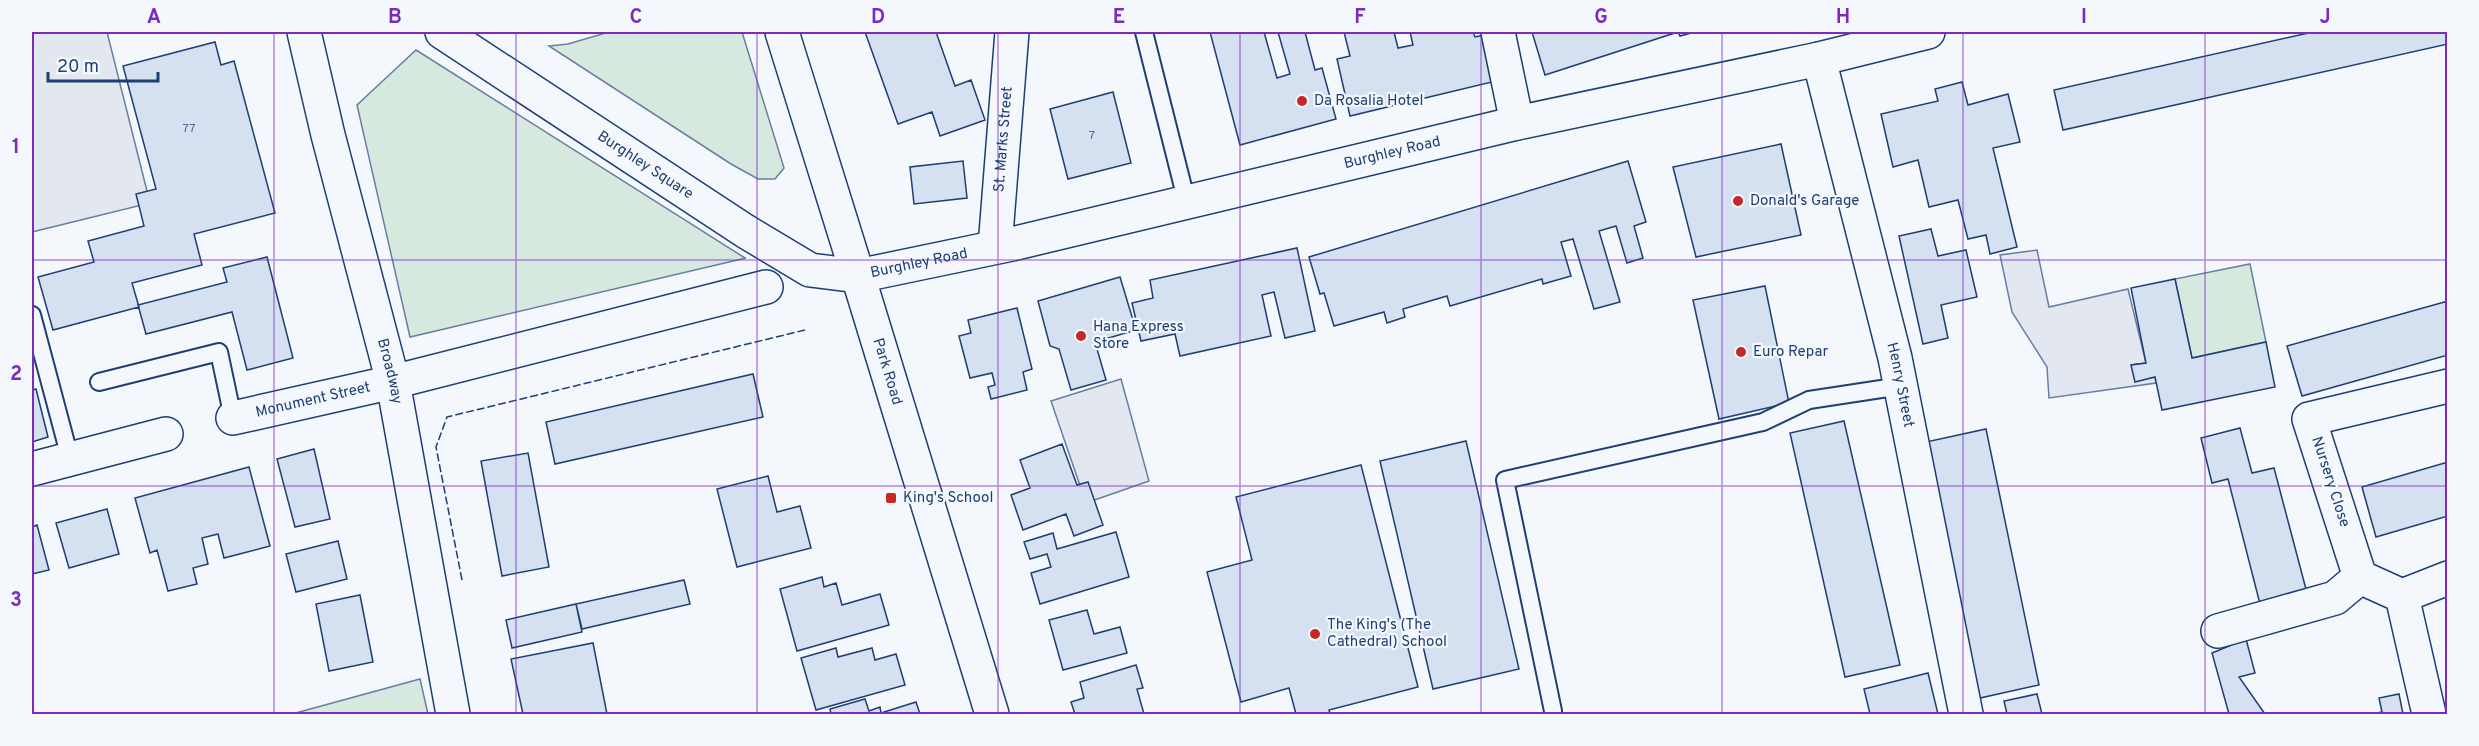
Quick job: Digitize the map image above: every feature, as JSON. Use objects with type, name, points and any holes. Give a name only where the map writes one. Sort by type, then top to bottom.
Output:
[{"type":"street","name":"Broadway","points":[[304,32],[328,135],[393,382],[453,714]]},
{"type":"street","name":"Burghley Square","points":[[442,32],[745,231],[810,270],[858,276]]},
{"type":"street","name":"Park Road","points":[[782,32],[992,714]]},
{"type":"street","name":"St. Marks Street","points":[[995,247],[1012,32]]},
{"type":"street","points":[[1498,32],[1517,123]]},
{"type":"street","name":"Burghley Road","points":[[858,276],[995,247],[1517,123],[1820,59],[1928,32]]},
{"type":"street","name":"Henry Street","points":[[1820,59],[1901,386],[1966,714]]},
{"type":"street","points":[[393,382],[766,287]]},
{"type":"street","name":"Monument Street","points":[[233,418],[393,382]]},
{"type":"street","name":"Nursery Close","points":[[2360,577],[2309,419],[2448,386]]},
{"type":"street","points":[[32,469],[166,434]]},
{"type":"street","points":[[2218,631],[2335,598],[2360,577],[2402,596],[2448,578]]},
{"type":"street","points":[[2402,596],[2429,714]]},
{"type":"lane","points":[[1144,32],[1187,202]]},
{"type":"lane","points":[[32,315],[70,459]]},
{"type":"lane","points":[[99,382],[219,352],[233,418]]},
{"type":"lane","points":[[1553,711],[1505,480],[1763,422],[1809,400],[1901,386]]},
{"type":"shaded area","points":[[32,32],[107,32],[150,203],[32,232]]},
{"type":"shaded area","points":[[609,32],[742,32],[784,168],[775,179],[758,179],[731,164],[549,46],[568,44]]},
{"type":"shaded area","points":[[416,50],[746,258],[410,337],[357,105]]},
{"type":"shaded area","points":[[2037,250],[2049,307],[2128,289],[2146,363],[2132,365],[2135,381],[2155,377],[2156,383],[2049,398],[2047,367],[2012,312],[2000,255]]},
{"type":"shaded area","points":[[2250,264],[2266,342],[2192,358],[2175,279]]},
{"type":"shaded area","points":[[1121,379],[1149,481],[1086,503],[1051,401]]},
{"type":"shaded area","points":[[420,679],[428,714],[292,714]]},
{"type":"building","points":[[865,32],[936,32],[955,86],[971,80],[985,120],[940,136],[932,112],[898,124]]},
{"type":"building","points":[[1210,32],[1264,32],[1277,78],[1290,74],[1278,32],[1305,32],[1315,70],[1322,68],[1336,119],[1240,145]]},
{"type":"building","points":[[1344,32],[1394,32],[1398,48],[1413,45],[1410,32],[1473,32],[1475,37],[1485,35],[1496,81],[1350,116],[1337,59],[1350,56]]},
{"type":"building","points":[[1532,32],[1678,32],[1545,75]]},
{"type":"building","points":[[1678,32],[1695,32],[1680,36]]},
{"type":"building","points":[[2313,32],[2448,32],[2448,44],[2063,130],[2054,90]]},
{"type":"building","points":[[215,42],[221,65],[234,61],[275,213],[194,234],[202,265],[132,283],[139,307],[53,330],[38,277],[94,262],[88,241],[144,226],[136,194],[156,189],[123,66]]},
{"type":"building","points":[[1962,82],[1968,105],[2008,94],[2020,142],[1993,148],[2017,247],[1990,254],[1986,235],[1968,239],[1958,200],[1929,207],[1918,160],[1893,167],[1881,114],[1938,101],[1935,89]]},
{"type":"building","points":[[1113,92],[1131,163],[1068,179],[1050,109]]},
{"type":"building","name":"Donald's Garage","points":[[1781,144],[1801,235],[1696,257],[1673,167]]},
{"type":"building","points":[[963,161],[967,198],[914,204],[910,167]]},
{"type":"building","points":[[1628,161],[1646,222],[1634,226],[1643,258],[1627,263],[1616,226],[1599,231],[1620,302],[1594,309],[1573,239],[1561,242],[1571,276],[1543,284],[1542,279],[1450,306],[1447,296],[1403,309],[1405,317],[1387,323],[1384,312],[1334,326],[1324,293],[1320,294],[1309,257]]},
{"type":"building","points":[[1931,229],[1938,256],[1966,250],[1977,297],[1941,305],[1948,338],[1923,344],[1899,236]]},
{"type":"building","points":[[1297,248],[1315,331],[1285,338],[1274,292],[1262,295],[1271,336],[1180,356],[1175,334],[1141,341],[1132,303],[1153,298],[1150,280]]},
{"type":"building","points":[[267,257],[293,358],[247,370],[232,312],[146,334],[138,305],[227,282],[223,268]]},
{"type":"building","name":"Hana Express Store","points":[[1120,277],[1136,330],[1095,342],[1106,380],[1071,390],[1059,349],[1050,346],[1038,301]]},
{"type":"building","points":[[2175,279],[2192,358],[2266,342],[2275,387],[2162,410],[2155,377],[2135,382],[2131,365],[2146,363],[2131,288]]},
{"type":"building","name":"Euro Repar","points":[[1765,286],[1789,403],[1719,419],[1693,300]]},
{"type":"building","points":[[2448,301],[2448,355],[2302,396],[2287,346]]},
{"type":"building","points":[[1017,308],[1032,369],[1023,372],[1027,390],[991,399],[988,387],[995,385],[992,373],[970,378],[959,336],[971,333],[968,320]]},
{"type":"building","points":[[753,374],[763,417],[555,464],[546,422]]},
{"type":"building","points":[[36,389],[48,437],[32,442],[32,390]]},
{"type":"building","points":[[1844,421],[1900,665],[1845,677],[1790,433]]},
{"type":"building","points":[[2240,428],[2252,473],[2274,468],[2307,593],[2260,604],[2228,479],[2212,483],[2201,438]]},
{"type":"building","points":[[1986,429],[2039,685],[1980,698],[1926,442]]},
{"type":"building","points":[[1466,441],[1519,669],[1433,689],[1380,461]]},
{"type":"building","points":[[1062,444],[1077,485],[1088,482],[1103,525],[1074,536],[1066,514],[1023,530],[1011,495],[1030,488],[1020,460]]},
{"type":"building","points":[[314,449],[330,519],[295,527],[277,459]]},
{"type":"building","points":[[528,453],[549,567],[502,576],[481,461]]},
{"type":"building","points":[[2448,462],[2448,516],[2376,537],[2362,487]]},
{"type":"building","name":"The King's (The Cathedral) School","points":[[1361,465],[1418,687],[1329,710],[1330,714],[1296,714],[1289,688],[1241,702],[1207,572],[1252,560],[1236,497]]},
{"type":"building","points":[[249,467],[270,546],[224,558],[218,534],[202,538],[208,564],[193,568],[197,584],[168,591],[157,550],[150,553],[135,498]]},
{"type":"building","points":[[768,476],[777,512],[800,506],[811,548],[737,567],[717,489]]},
{"type":"building","points":[[107,509],[119,554],[69,568],[56,523]]},
{"type":"building","points":[[37,525],[49,570],[32,574],[32,527]]},
{"type":"building","points":[[1116,532],[1129,577],[1040,604],[1031,573],[1051,567],[1047,554],[1030,559],[1024,542],[1053,533],[1057,549]]},
{"type":"building","points":[[338,541],[347,579],[296,592],[286,554]]},
{"type":"building","points":[[822,577],[824,587],[836,583],[842,605],[880,594],[889,625],[797,651],[780,589]]},
{"type":"building","points":[[684,580],[690,604],[582,629],[576,604]]},
{"type":"building","points":[[360,595],[373,662],[329,671],[316,604]]},
{"type":"building","points":[[576,604],[582,632],[512,648],[506,620]]},
{"type":"building","points":[[1087,610],[1094,634],[1120,627],[1127,653],[1063,670],[1049,620]]},
{"type":"building","points":[[2246,639],[2255,673],[2239,677],[2265,714],[2229,714],[2212,653]]},
{"type":"building","points":[[593,643],[607,714],[523,714],[511,659]]},
{"type":"building","points":[[836,648],[838,657],[872,648],[875,660],[896,654],[905,685],[816,710],[801,658]]},
{"type":"building","points":[[1136,665],[1143,688],[1137,689],[1144,714],[1075,714],[1071,702],[1084,698],[1080,682]]},
{"type":"building","points":[[1928,673],[1938,714],[1870,714],[1864,689]]},
{"type":"building","points":[[2037,694],[2042,714],[2007,714],[2004,701]]},
{"type":"building","points":[[2399,694],[2403,714],[2371,714],[2382,712],[2379,698]]},
{"type":"building","points":[[865,699],[869,711],[880,707],[881,713],[916,702],[920,714],[831,714],[830,709]]},
{"type":"fence","points":[[462,580],[436,447],[447,417],[805,330]]},
{"type":"place","name":"Da Rosalia Hotel","points":[[1302,101]]},
{"type":"place","name":"Donald's Garage","points":[[1738,201]]},
{"type":"place","name":"Hana Express Store","points":[[1081,336]]},
{"type":"place","name":"Euro Repar","points":[[1741,352]]},
{"type":"place","name":"King's School","points":[[891,498]]},
{"type":"place","name":"The King's (The Cathedral) School","points":[[1315,634]]}]
